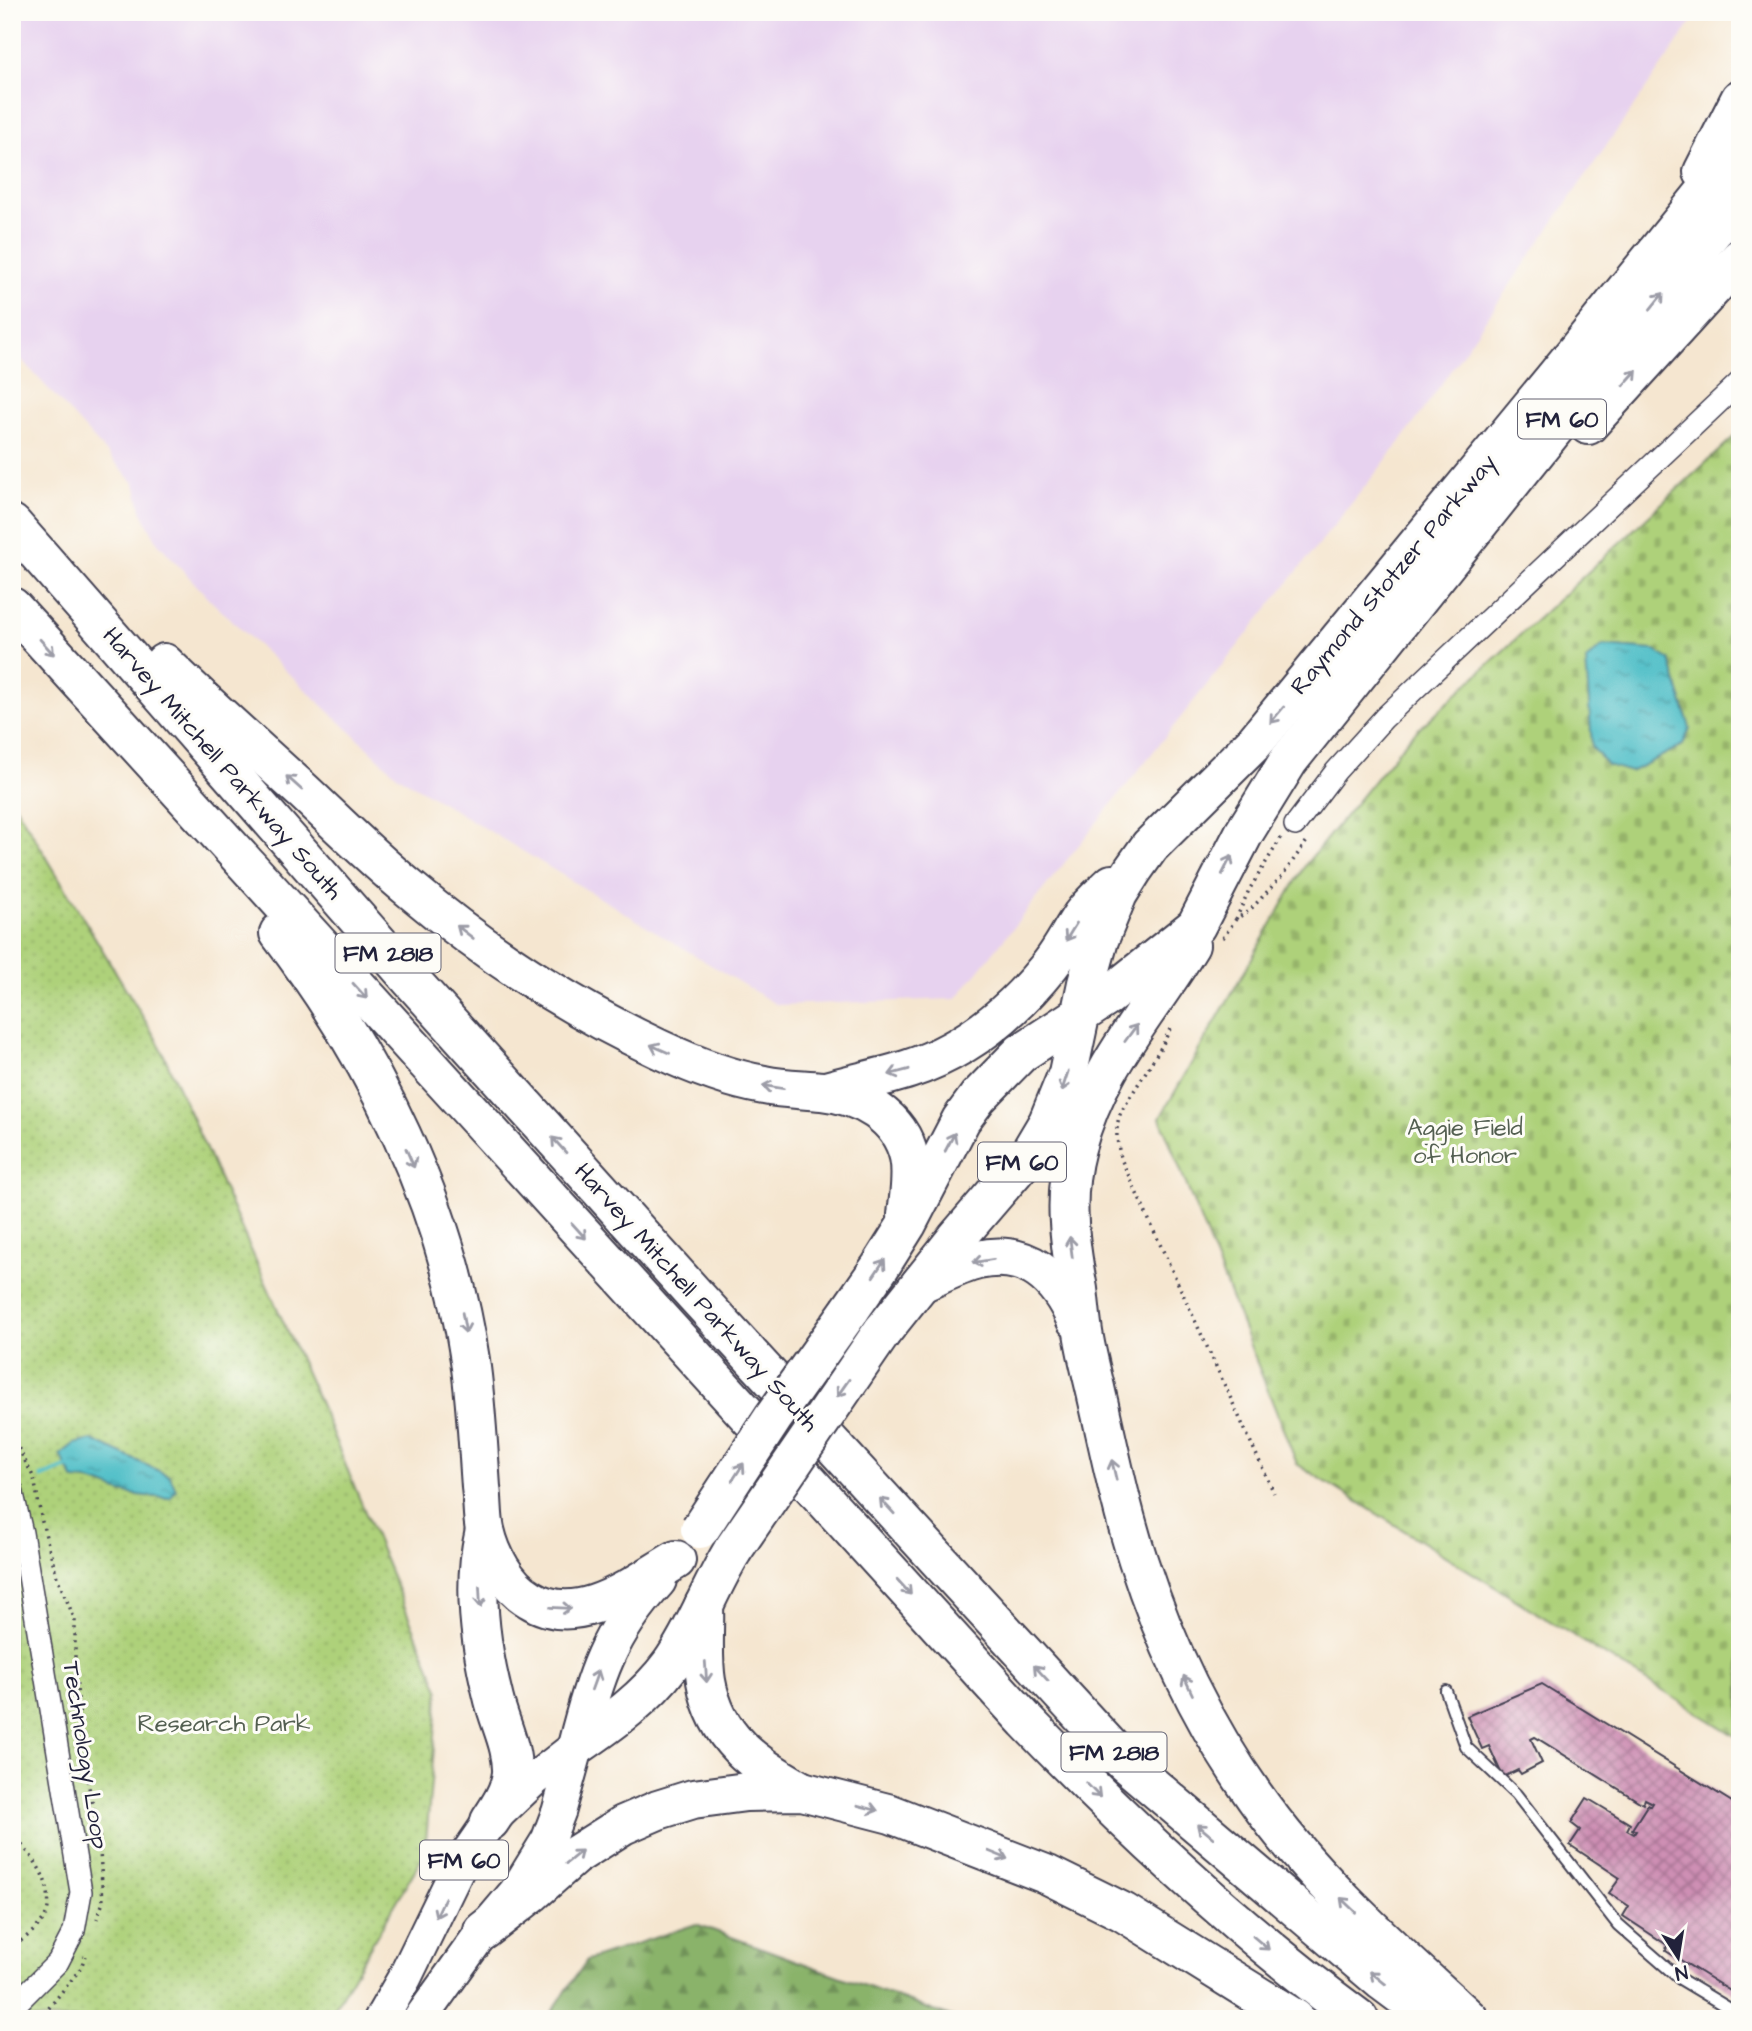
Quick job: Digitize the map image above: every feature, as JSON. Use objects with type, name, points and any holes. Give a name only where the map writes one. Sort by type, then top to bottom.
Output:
[{"type":"highway","points":[[1673,232],[1740,99]]},
{"type":"highway","name":"Raymond Stotzer Parkway","points":[[577,1746],[607,1726],[655,1683],[671,1664],[714,1580],[733,1550],[882,1332],[918,1285],[1021,1164],[1048,1122],[1068,1073],[1080,1014],[1100,940],[1118,894],[1150,846],[1254,743],[1740,149]]},
{"type":"highway","name":"Raymond Stotzer Parkway","points":[[577,1746],[593,1684],[625,1619],[700,1529],[773,1418],[880,1267],[961,1121],[978,1097],[1021,1053],[1209,933],[1244,833],[1289,760],[1740,197]]},
{"type":"highway","points":[[1353,680],[1381,661],[1471,553],[1740,258]]},
{"type":"highway","points":[[12,518],[98,597],[184,682],[409,888],[481,944],[560,997],[611,1027],[667,1053],[761,1085],[824,1091],[864,1101],[875,1108],[891,1122],[903,1139],[909,1157],[906,1224]]},
{"type":"highway","name":"Harvey Mitchell Parkway South","points":[[12,524],[411,980],[732,1336],[1123,1761],[1382,1981],[1433,2019]]},
{"type":"highway","name":"Harvey Mitchell Parkway South","points":[[12,607],[1026,1721],[1106,1804],[1188,1880],[1263,1945],[1359,2019]]},
{"type":"highway","points":[[83,687],[289,946],[331,1006],[382,1096],[420,1181],[444,1244],[460,1302],[471,1363],[485,1530],[506,1577],[530,1599],[545,1607],[571,1608],[596,1604],[676,1560]]},
{"type":"highway","points":[[824,1091],[909,1069],[944,1055],[1000,1020],[1051,964],[1084,913],[1150,846]]},
{"type":"highway","points":[[1209,933],[1190,946],[1121,1046],[1098,1085],[1075,1152],[1068,1210],[1072,1261],[1084,1338],[1119,1493],[1159,1619],[1191,1690],[1221,1745],[1256,1799],[1326,1884],[1469,2019]]},
{"type":"highway","points":[[918,1285],[979,1260],[1000,1258],[1018,1261],[1049,1276],[1060,1288],[1084,1338]]},
{"type":"highway","points":[[485,1530],[480,1553],[482,1627],[487,1674],[510,1751],[512,1773],[505,1798],[490,1821]]},
{"type":"highway","points":[[704,1604],[706,1679],[715,1716],[737,1747],[768,1772],[802,1791]]},
{"type":"highway","points":[[483,1931],[532,1894],[574,1856],[624,1825],[658,1810],[693,1799],[746,1791],[802,1791],[891,1814],[1048,1875],[1123,1913],[1295,2019]]},
{"type":"main road","name":"Raymond Stotzer Parkway","points":[[381,2019],[411,1966],[459,1866],[490,1821],[532,1781],[577,1746]]},
{"type":"main road","name":"Raymond Stotzer Parkway","points":[[420,2019],[483,1931],[516,1892],[548,1840],[577,1746]]},
{"type":"street","points":[[1303,831],[1336,771],[1384,718],[1740,382]]},
{"type":"street","name":"Technology Loop","points":[[12,1490],[22,1532],[81,1892],[74,1931],[58,1962],[12,2008]]},
{"type":"lane","points":[[1446,1691],[1466,1747],[1516,1794],[1618,1925],[1680,1979],[1730,2009],[1740,2019]]},
{"type":"lane","points":[[1636,1941],[1645,1930]]},
{"type":"path","points":[[1236,919],[1249,890],[1279,840],[1303,831]]},
{"type":"path","points":[[1209,933],[1250,910],[1282,876],[1303,831]]},
{"type":"path","points":[[1172,1024],[1163,1044],[1121,1112],[1117,1122],[1118,1147],[1122,1161],[1274,1493]]},
{"type":"path","points":[[12,1835],[40,1868],[48,1890],[47,1913],[29,1935],[12,1947]]},
{"type":"shaded area","points":[[12,12],[1699,12],[1406,435],[956,999],[777,1005],[397,775],[211,601],[158,543],[142,513],[135,484],[12,349]]},
{"type":"green space","name":"Aggie Field of Honor","points":[[1740,431],[1740,1739],[1297,1464],[1160,1118],[1306,864],[1408,739]]},
{"type":"green space","name":"Research Park","points":[[12,800],[158,1042],[320,1404],[439,1689],[425,1853],[328,2019],[12,2019]]},
{"type":"green space","points":[[696,1924],[956,2019],[547,2019],[587,1960]]},
{"type":"water","points":[[1603,646],[1654,650],[1670,660],[1690,728],[1683,745],[1631,772],[1607,765],[1592,747],[1586,660]]},
{"type":"water","points":[[92,1440],[170,1476],[176,1490],[170,1498],[151,1497],[124,1493],[93,1482],[74,1480],[60,1455],[74,1444]]},
{"type":"building","points":[[1542,1684],[1740,1807],[1740,1997],[1666,1951],[1667,1945],[1623,1916],[1629,1906],[1609,1893],[1620,1878],[1570,1845],[1580,1830],[1571,1823],[1587,1798],[1630,1824],[1627,1830],[1634,1834],[1636,1831],[1632,1829],[1648,1804],[1651,1806],[1653,1803],[1645,1799],[1643,1804],[1535,1737],[1531,1739],[1542,1763],[1521,1774],[1518,1770],[1503,1777],[1489,1746],[1482,1749],[1467,1716]]},
{"type":"waterway","points":[[42,1477],[67,1467]]}]
